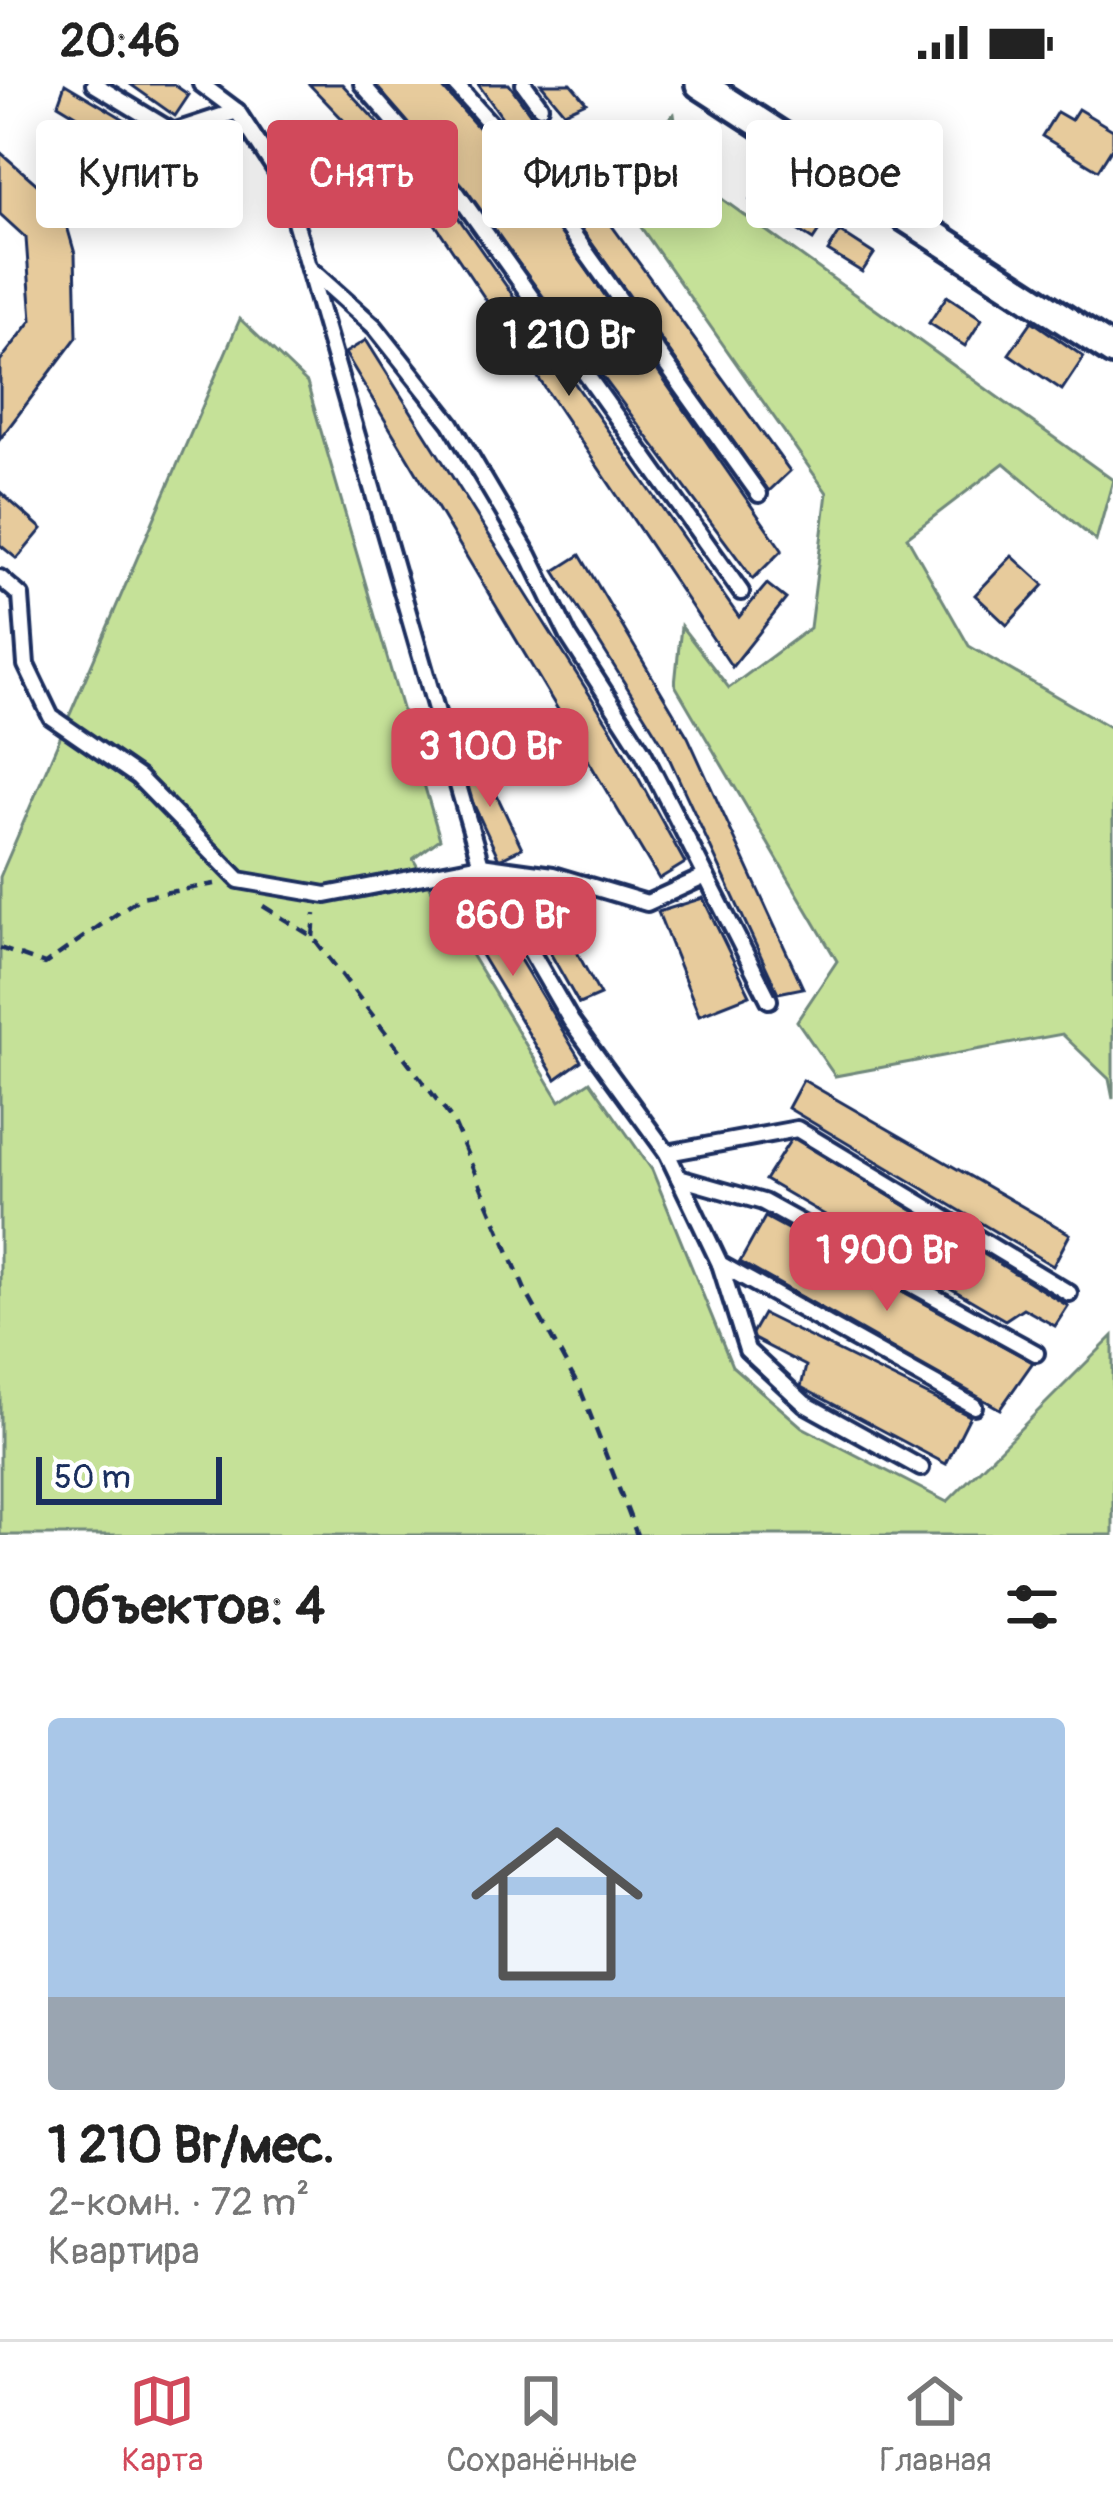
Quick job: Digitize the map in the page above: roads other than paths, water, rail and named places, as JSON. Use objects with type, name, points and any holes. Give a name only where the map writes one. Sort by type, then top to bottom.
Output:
[{"type":"street","points":[[700,84],[1113,351]]},
{"type":"lane","points":[[94,84],[173,131],[237,111]]},
{"type":"lane","points":[[201,84],[237,111],[284,183],[481,866],[571,1022],[667,1153],[720,1264],[746,1350],[805,1404],[921,1468]]},
{"type":"lane","points":[[362,84],[457,193],[741,592]]},
{"type":"lane","points":[[455,84],[510,146],[759,494]]},
{"type":"lane","points":[[524,84],[540,106]]},
{"type":"lane","points":[[309,268],[375,328],[451,422],[530,555],[569,637],[643,752],[770,1000]]},
{"type":"lane","points":[[0,578],[21,596],[26,664],[51,717],[138,777],[239,880],[326,895],[481,866],[553,875],[646,903],[706,876]]},
{"type":"lane","points":[[667,1153],[797,1129],[1070,1293]]},
{"type":"lane","points":[[679,1178],[764,1202],[1036,1353]]},
{"type":"lane","points":[[720,1264],[974,1406]]}]
